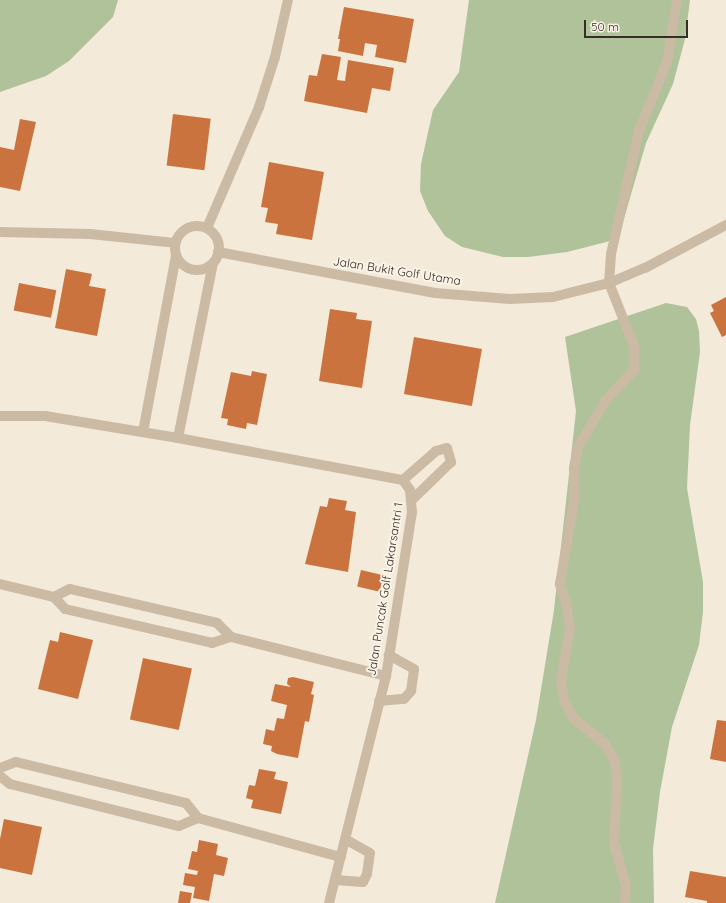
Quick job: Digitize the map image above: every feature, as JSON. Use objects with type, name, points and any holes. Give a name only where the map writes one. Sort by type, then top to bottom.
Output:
[{"type":"street","points":[[208,228],[259,107],[275,57],[288,0]]},
{"type":"street","points":[[625,903],[626,886],[614,842],[617,782],[615,762],[605,744],[574,718],[564,700],[561,681],[570,628],[566,603],[560,584],[574,501],[574,468],[578,447],[606,400],[634,370],[636,358],[634,346],[609,283],[614,234],[630,163],[640,131],[667,62],[677,0]]},
{"type":"street","name":"Jalan Bukit Golf Utama","points":[[218,252],[435,292],[510,299],[553,297],[609,283],[645,268],[726,225]]},
{"type":"street","points":[[143,432],[176,255],[175,243],[177,237],[187,228],[194,226],[208,228],[215,236],[218,252],[213,263],[178,438]]},
{"type":"street","points":[[0,232],[90,234],[175,243]]},
{"type":"street","points":[[176,255],[180,263],[192,269],[206,268],[213,263]]},
{"type":"street","points":[[0,416],[45,416],[178,438],[403,480],[436,451],[447,448],[452,458],[451,462],[413,499]]},
{"type":"street","name":"Jalan Puncak Golf Lakarsantri 1","points":[[329,903],[347,840],[386,676],[413,499],[410,490],[403,480]]},
{"type":"street","points":[[0,584],[54,597],[65,609],[212,643],[231,637]]},
{"type":"street","points":[[54,597],[70,589],[217,623],[231,637],[386,676]]},
{"type":"street","points":[[379,701],[404,699],[412,691],[414,669],[389,655]]},
{"type":"street","points":[[0,768],[16,762],[186,803],[198,818],[341,857]]},
{"type":"street","points":[[0,776],[10,784],[180,826],[198,818]]},
{"type":"street","points":[[335,880],[363,882],[367,874],[370,853],[347,840]]},
{"type":"green space","points":[[0,0],[118,0],[113,17],[69,61],[46,76],[0,92]]},
{"type":"green space","points":[[469,0],[690,0],[685,39],[673,84],[646,143],[618,239],[567,252],[528,257],[503,257],[462,247],[445,236],[428,211],[420,191],[421,164],[433,110],[459,72]]},
{"type":"green space","points":[[666,303],[687,307],[696,319],[699,331],[700,352],[690,425],[687,488],[703,582],[703,612],[699,645],[672,727],[660,792],[653,849],[654,903],[495,903],[536,720],[554,610],[576,411],[565,337]]},
{"type":"building","points":[[344,7],[414,19],[406,63],[375,57],[377,45],[365,43],[363,56],[338,51],[340,39],[338,39]]},
{"type":"building","points":[[322,54],[341,57],[337,80],[345,81],[348,60],[394,68],[390,91],[372,88],[367,113],[304,101],[309,75],[317,76]]},
{"type":"building","points":[[173,114],[211,119],[204,170],[167,166]]},
{"type":"building","points":[[20,119],[36,122],[20,191],[0,187],[0,147],[14,150]]},
{"type":"building","points":[[269,162],[324,172],[312,240],[276,234],[278,224],[265,222],[268,208],[261,207]]},
{"type":"building","points":[[66,269],[92,274],[89,286],[106,289],[97,336],[55,328]]},
{"type":"building","points":[[19,283],[56,290],[51,318],[14,310]]},
{"type":"building","points":[[726,297],[726,335],[722,337],[710,313],[714,311],[711,305]]},
{"type":"building","points":[[330,309],[357,313],[356,319],[372,321],[362,388],[319,381]]},
{"type":"building","points":[[414,337],[482,349],[472,406],[404,394]]},
{"type":"building","points":[[252,371],[267,374],[257,425],[247,423],[246,429],[227,425],[228,419],[221,418],[231,372],[251,376]]},
{"type":"building","points":[[329,498],[347,501],[345,510],[356,512],[348,572],[305,564],[320,506],[327,507]]},
{"type":"building","points":[[361,570],[383,575],[380,592],[357,587]]},
{"type":"building","points":[[60,632],[93,640],[78,699],[38,689],[50,640],[58,642]]},
{"type":"building","points":[[143,658],[192,668],[179,730],[130,720]]},
{"type":"building","points":[[293,677],[314,682],[311,694],[314,695],[309,722],[305,721],[298,758],[277,754],[271,751],[272,746],[263,744],[266,729],[274,731],[277,718],[284,719],[287,705],[271,701],[275,684],[291,687],[287,684],[288,678]]},
{"type":"building","points":[[717,720],[726,721],[726,762],[710,759]]},
{"type":"building","points":[[259,769],[276,772],[274,779],[288,782],[281,814],[251,808],[253,800],[246,798],[249,785],[255,786]]},
{"type":"building","points":[[4,819],[42,827],[32,875],[0,868],[0,839]]},
{"type":"building","points":[[199,840],[218,844],[216,855],[228,858],[224,876],[214,874],[209,901],[193,898],[195,887],[183,885],[185,873],[197,875],[198,871],[188,869],[192,851],[197,852]]},
{"type":"building","points":[[690,871],[726,877],[726,903],[707,903],[707,901],[685,897]]},
{"type":"building","points":[[180,891],[192,893],[190,903],[178,903]]}]
